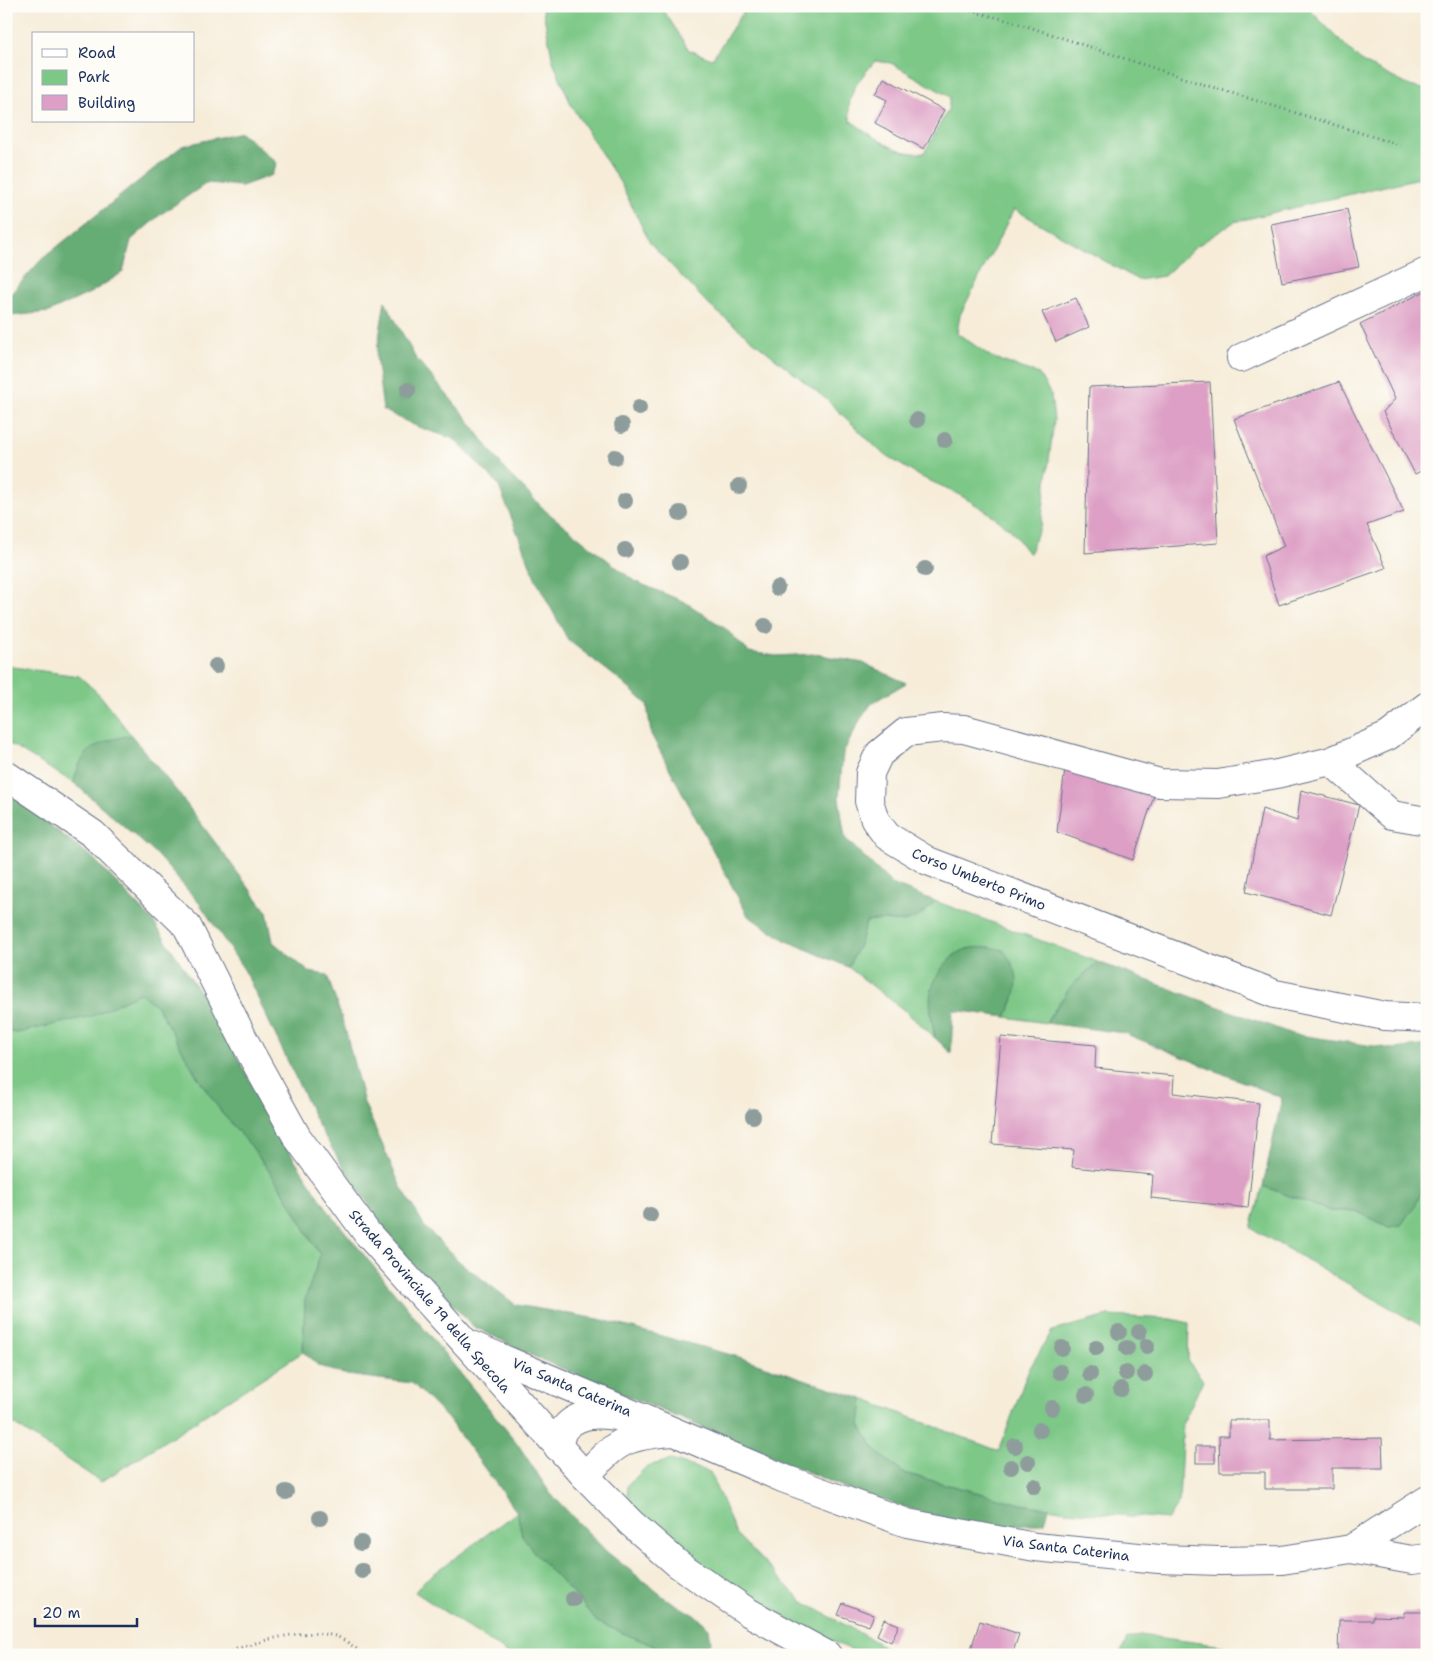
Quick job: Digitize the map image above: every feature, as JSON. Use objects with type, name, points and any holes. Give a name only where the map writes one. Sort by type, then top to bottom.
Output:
[{"type":"street","points":[[1241,358],[1427,272]]},
{"type":"street","name":"Corso Umberto Primo","points":[[1427,706],[1388,736],[1331,761],[1277,774],[1218,784],[1160,783],[964,729],[943,728],[906,732],[879,754],[870,774],[868,801],[875,820],[887,836],[928,861],[1275,994],[1385,1016],[1427,1018]]},
{"type":"street","points":[[1331,761],[1392,815],[1427,821]]},
{"type":"street","name":"Strada Provinciale 19 della Specola","points":[[6,775],[93,834],[187,926],[250,1052],[297,1136],[367,1233],[585,1476],[631,1523],[678,1564],[748,1612],[827,1655]]},
{"type":"street","name":"Via Santa Caterina","points":[[466,1343],[785,1479],[907,1523],[1035,1547],[1159,1559],[1220,1561],[1282,1560],[1351,1549],[1427,1500]]},
{"type":"street","name":"Via Santa Caterina","points":[[558,1447],[565,1428],[581,1416],[595,1415],[632,1420],[678,1432]]},
{"type":"street","name":"Via Santa Caterina","points":[[585,1476],[619,1444],[638,1436],[678,1432]]},
{"type":"street","points":[[1351,1549],[1412,1560],[1427,1558]]},
{"type":"path","points":[[952,6],[1011,21],[1199,83],[1400,145]]},
{"type":"path","points":[[217,1655],[277,1638],[313,1633],[337,1637],[365,1655]]},
{"type":"green space","points":[[542,6],[661,6],[689,50],[712,59],[747,6],[1306,6],[1362,62],[1410,86],[1427,90],[1427,176],[1234,222],[1194,248],[1164,276],[1138,280],[1014,209],[960,315],[957,333],[993,358],[1039,374],[1051,395],[1054,420],[1041,525],[1029,554],[1010,529],[983,509],[953,491],[917,475],[881,452],[826,399],[710,306],[650,243],[621,184],[572,107],[553,61]],"holes":[[[875,61],[891,63],[950,97],[948,110],[924,153],[904,151],[885,144],[851,121],[849,112],[854,88]]]},
{"type":"green space","points":[[241,132],[277,163],[272,175],[242,186],[207,183],[161,214],[131,240],[123,272],[92,292],[49,312],[10,316],[7,298],[42,259],[182,146]]},
{"type":"green space","points":[[385,301],[415,357],[466,417],[505,470],[547,512],[634,581],[685,602],[726,629],[749,652],[776,656],[815,654],[863,663],[906,683],[872,703],[860,720],[843,753],[839,798],[845,838],[892,884],[935,901],[925,911],[910,920],[866,922],[859,945],[848,967],[785,940],[748,916],[651,734],[647,704],[568,640],[536,580],[498,484],[454,439],[418,427],[383,410],[376,356]]},
{"type":"green space","points":[[6,666],[79,676],[100,695],[131,735],[107,741],[76,773],[74,783],[6,742]]},
{"type":"green space","points":[[131,735],[179,794],[267,912],[273,942],[309,972],[327,975],[344,1025],[364,1103],[400,1185],[424,1226],[460,1262],[516,1305],[599,1319],[739,1357],[863,1399],[860,1425],[876,1451],[903,1473],[1021,1504],[1049,1508],[1045,1522],[1033,1525],[980,1525],[934,1516],[853,1491],[535,1357],[473,1326],[419,1271],[394,1242],[347,1173],[318,1125],[245,971],[200,904],[155,853],[74,783],[81,761],[93,748],[109,740]]},
{"type":"green space","points":[[6,792],[92,857],[153,921],[207,1003],[293,1157],[330,1213],[517,1443],[550,1493],[607,1552],[665,1598],[699,1618],[709,1628],[711,1642],[702,1652],[685,1654],[666,1651],[597,1622],[580,1601],[536,1555],[522,1535],[517,1512],[448,1419],[412,1383],[347,1375],[319,1366],[303,1352],[305,1300],[320,1255],[283,1191],[252,1147],[222,1113],[197,1076],[157,1006],[140,993],[92,1016],[17,1033],[6,1031]]},
{"type":"green space","points":[[935,901],[1098,962],[1069,990],[1046,1023],[1006,1017],[1014,1000],[990,947],[967,949],[954,955],[931,1016],[935,1038],[905,1011],[848,967],[859,945],[866,922],[883,920],[906,922],[926,911]]},
{"type":"green space","points":[[990,947],[1003,950],[1014,967],[1017,982],[1014,999],[1006,1017],[953,1010],[951,1053],[935,1038],[931,1014],[931,992],[937,976],[953,956],[970,948]]},
{"type":"green space","points":[[1098,962],[1292,1034],[1394,1049],[1427,1045],[1425,1147],[1427,1169],[1424,1185],[1416,1204],[1401,1225],[1389,1227],[1356,1211],[1330,1211],[1263,1186],[1282,1098],[1124,1033],[1046,1023],[1071,986]]},
{"type":"green space","points":[[140,993],[157,1006],[197,1076],[222,1113],[252,1147],[283,1191],[320,1255],[305,1300],[303,1352],[101,1482],[6,1419],[6,1031],[17,1033],[119,1003]]},
{"type":"green space","points":[[1427,1169],[1427,1329],[1251,1228],[1263,1186],[1330,1211],[1356,1211],[1389,1227],[1401,1225],[1417,1198]]},
{"type":"green space","points":[[1108,1316],[1172,1319],[1189,1323],[1188,1361],[1203,1380],[1183,1423],[1179,1502],[1168,1519],[1067,1511],[1021,1504],[903,1473],[876,1451],[860,1425],[863,1399],[999,1451],[1028,1371],[1052,1331]]},
{"type":"green space","points":[[671,1460],[710,1472],[736,1534],[802,1601],[890,1650],[906,1655],[864,1655],[807,1631],[714,1574],[631,1511],[627,1486],[647,1466]]},
{"type":"green space","points":[[517,1512],[522,1535],[536,1555],[580,1601],[597,1622],[666,1651],[685,1654],[702,1652],[706,1655],[510,1655],[415,1592],[424,1581]]},
{"type":"green space","points":[[1140,1635],[1224,1646],[1224,1655],[1120,1655],[1127,1639]]},
{"type":"building","points":[[884,78],[944,110],[924,149],[875,123],[887,100],[875,94]]},
{"type":"building","points":[[1347,209],[1359,267],[1282,282],[1271,224]]},
{"type":"building","points":[[1427,290],[1427,468],[1415,474],[1383,412],[1395,399],[1360,324]]},
{"type":"building","points":[[1076,298],[1089,327],[1056,342],[1042,312]]},
{"type":"building","points":[[1210,382],[1218,543],[1085,553],[1089,387]]},
{"type":"building","points":[[1339,382],[1404,512],[1367,525],[1386,568],[1279,605],[1263,556],[1284,546],[1234,419]]},
{"type":"building","points":[[1065,769],[1154,796],[1133,860],[1057,832]]},
{"type":"building","points":[[1301,790],[1359,805],[1331,915],[1246,892],[1262,809],[1297,821]]},
{"type":"building","points":[[1001,1037],[1096,1045],[1095,1068],[1174,1076],[1173,1093],[1259,1103],[1248,1208],[1151,1198],[1153,1175],[1072,1167],[1074,1150],[992,1144]]},
{"type":"building","points":[[1229,1420],[1270,1420],[1270,1440],[1382,1438],[1383,1468],[1332,1468],[1332,1489],[1265,1489],[1265,1472],[1220,1472],[1219,1436],[1229,1436]]},
{"type":"building","points":[[1196,1446],[1215,1446],[1215,1463],[1196,1463]]},
{"type":"building","points":[[843,1603],[874,1615],[869,1626],[838,1615]]},
{"type":"building","points":[[1404,1612],[1427,1612],[1427,1655],[1338,1655],[1339,1620],[1373,1620],[1373,1616],[1404,1617]]},
{"type":"building","points":[[884,1619],[899,1625],[891,1642],[877,1635]]},
{"type":"building","points":[[980,1621],[1019,1634],[1012,1655],[969,1655]]}]
